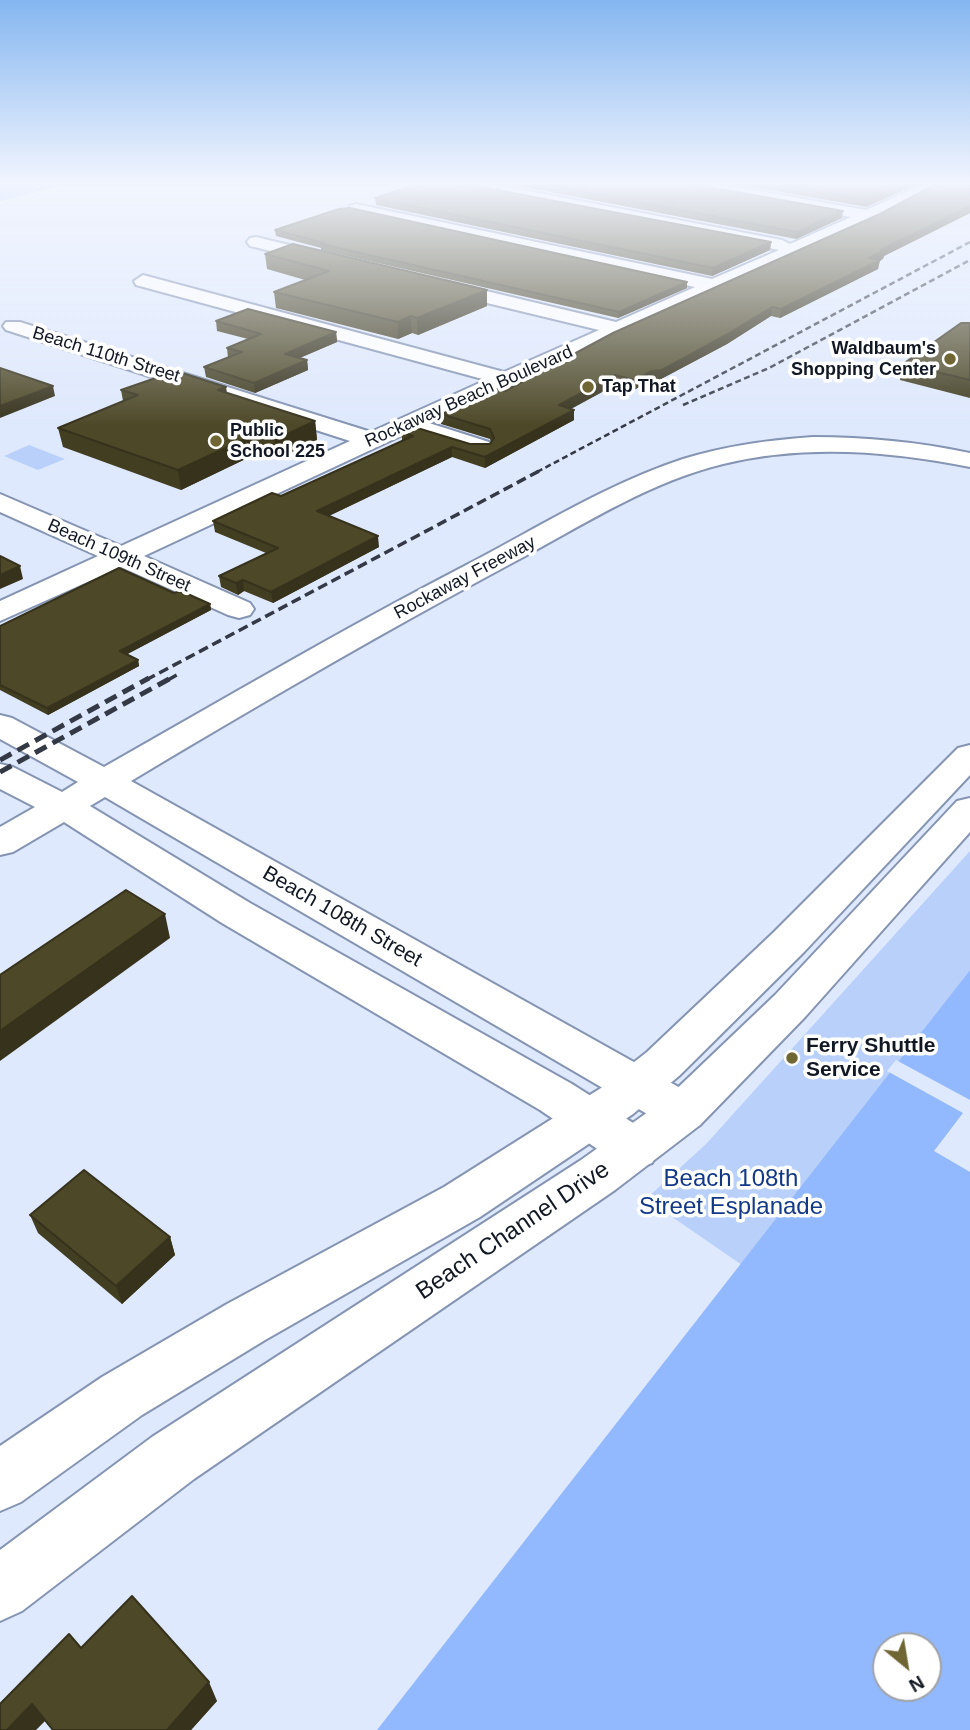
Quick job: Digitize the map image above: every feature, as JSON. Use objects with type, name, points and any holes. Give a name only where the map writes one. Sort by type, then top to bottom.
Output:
[{"type":"street","points":[[345,264],[358,267]]},
{"type":"street","points":[[613,264],[717,286]]},
{"type":"street","name":"Rockaway Beach Boulevard","points":[[0,612],[372,440],[766,264]]},
{"type":"street","points":[[411,279],[620,329]]},
{"type":"street","points":[[143,281],[509,380]]},
{"type":"street","name":"Beach 110th Street","points":[[13,326],[372,440]]},
{"type":"street","points":[[414,421],[480,447]]},
{"type":"street","name":"Beach 110th Street","points":[[319,422],[414,421]]},
{"type":"street","name":"Rockaway Freeway","points":[[0,843],[73,788],[436,573],[612,484],[673,457],[729,443],[799,436],[886,438],[970,450]]},
{"type":"street","name":"Rockaway Freeway","points":[[0,817],[73,788],[483,567],[682,468],[747,451],[806,445],[898,448],[970,460]]},
{"type":"street","name":"Beach 109th Street","points":[[8,513],[120,556],[239,609]]},
{"type":"street","name":"Beach 108th Street","points":[[0,725],[73,788],[236,913],[556,1097],[635,1149]]},
{"type":"street","points":[[0,1481],[133,1390],[246,1322],[462,1202],[590,1121],[637,1086],[789,942],[970,755]]},
{"type":"street","name":"Beach 108th Street","points":[[0,775],[73,788],[683,1111]]},
{"type":"street","name":"Beach Channel Drive","points":[[0,1589],[173,1458],[635,1149],[683,1111],[790,1006],[970,809]]},
{"type":"green space","points":[[29,445],[65,459],[38,470],[4,456]]},
{"type":"green space","name":"Beach 108th Street Esplanade","points":[[970,851],[970,970],[742,1265],[646,1199],[707,1143]]},
{"type":"shaded area","points":[[970,970],[970,1730],[377,1730]]},
{"type":"pier","points":[[896,1060],[970,1100],[970,1172],[934,1151],[963,1113],[887,1071]]},
{"type":"building","points":[[302,264],[376,264],[487,290],[417,318],[411,316],[398,322],[274,292],[329,271]]},
{"type":"building","points":[[407,264],[604,264],[687,282],[619,312]]},
{"type":"building","points":[[692,264],[723,264],[713,268]]},
{"type":"building","points":[[768,264],[872,264],[781,309],[772,307],[662,370],[652,371],[635,380],[615,375],[559,405],[574,410],[485,457],[452,447],[317,511],[378,536],[271,592],[243,580],[236,583],[219,576],[278,548],[213,521],[272,493],[281,496],[413,436],[402,432],[414,427],[470,444],[490,444],[494,438],[490,429],[441,414],[497,389],[505,391],[613,333]]},
{"type":"building","points":[[248,309],[336,332],[285,354],[307,360],[254,383],[204,367],[242,352],[227,348],[261,334],[216,321]]},
{"type":"building","points":[[961,323],[970,323],[970,380],[903,364]]},
{"type":"building","points":[[0,368],[53,386],[0,406]]},
{"type":"building","points":[[176,371],[226,387],[218,390],[315,421],[275,440],[256,434],[178,470],[58,428],[138,395],[121,390]]},
{"type":"building","points":[[0,556],[20,566],[0,575]]},
{"type":"building","points":[[119,568],[174,593],[181,591],[210,604],[120,651],[138,660],[47,708],[0,685],[0,626]]},
{"type":"building","points":[[126,890],[165,914],[0,1031],[0,975]]},
{"type":"building","points":[[84,1170],[170,1237],[116,1286],[30,1215]]},
{"type":"building","points":[[132,1596],[209,1682],[167,1730],[53,1730],[32,1704],[7,1730],[0,1730],[0,1704],[69,1634],[81,1648]]},
{"type":"railway","points":[[537,472],[929,264]]},
{"type":"railway","points":[[683,405],[769,368],[963,264]]},
{"type":"railway","points":[[146,680],[541,470]]},
{"type":"railway","points":[[168,680],[180,673]]},
{"type":"railway","points":[[0,760],[149,678]]},
{"type":"railway","points":[[0,772],[171,678]]},
{"type":"place","name":"Waldbaum's Shopping Center","points":[[950,359]]},
{"type":"place","name":"Tap That","points":[[588,387]]},
{"type":"place","name":"Public School 225","points":[[216,441]]},
{"type":"place","name":"Ferry Shuttle Service","points":[[792,1058]]}]
